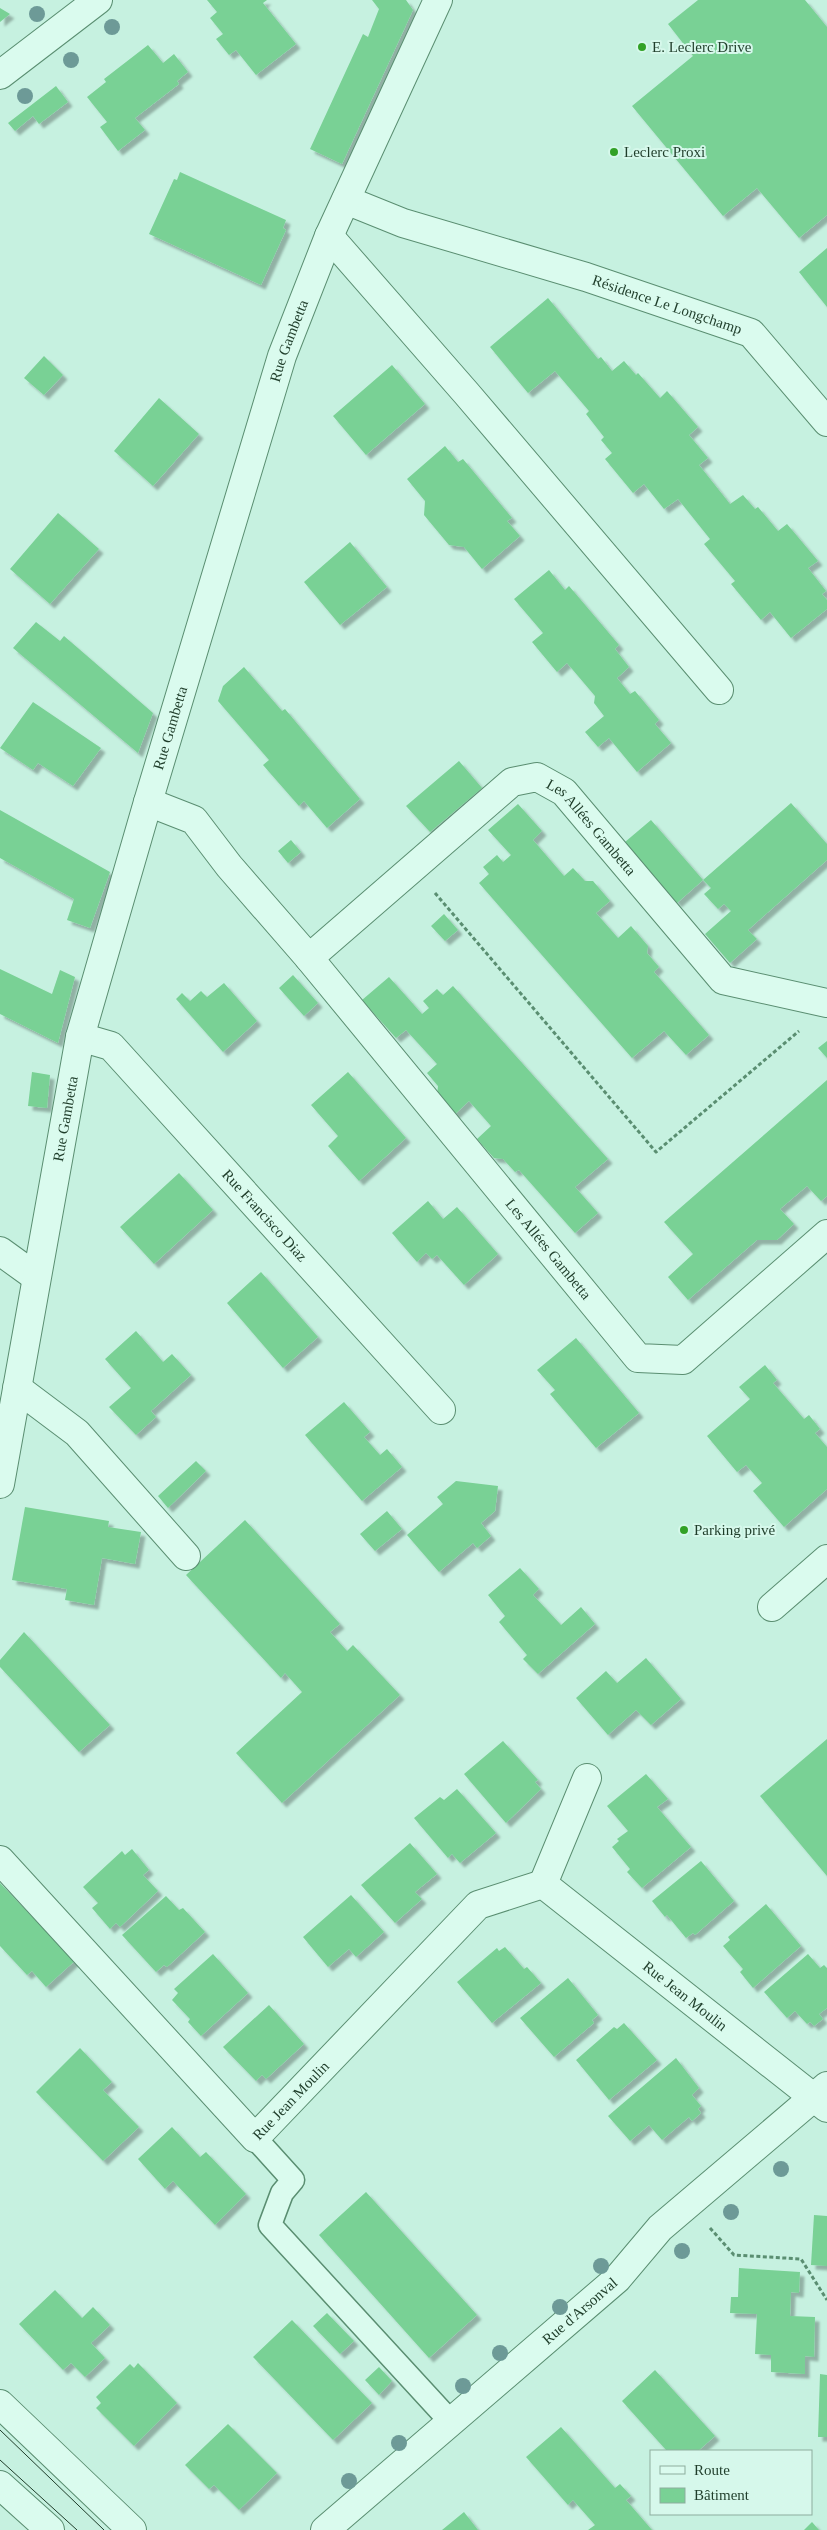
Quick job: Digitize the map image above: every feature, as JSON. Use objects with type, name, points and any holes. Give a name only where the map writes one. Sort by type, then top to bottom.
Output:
[{"type":"street","points":[[0,75],[98,0]]},
{"type":"street","name":"Rue Gambetta","points":[[0,1484],[80,1037],[148,802],[282,356],[329,236],[371,141],[438,0]]},
{"type":"street","name":"Résidence Le Longchamp","points":[[346,200],[402,223],[586,277],[751,333],[827,422]]},
{"type":"street","points":[[329,236],[467,394],[719,690]]},
{"type":"street","name":"Les Allées Gambetta","points":[[309,958],[512,782],[537,777],[564,792],[723,980],[827,1003]]},
{"type":"street","name":"Les Allées Gambetta","points":[[148,802],[194,820],[229,866],[309,958],[638,1358],[684,1360],[827,1234]]},
{"type":"street","name":"Rue Francisco Diaz","points":[[80,1037],[111,1046],[441,1410]]},
{"type":"street","points":[[0,1250],[36,1277]]},
{"type":"street","points":[[17,1388],[77,1433],[186,1556]]},
{"type":"street","points":[[772,1607],[827,1559]]},
{"type":"street","points":[[543,1884],[587,1778]]},
{"type":"street","name":"Rue Jean Moulin","points":[[0,1860],[255,2138],[478,1905],[543,1884],[822,2097]]},
{"type":"street","name":"Rue d'Arsonval","points":[[325,2530],[617,2279],[660,2228],[822,2097]]},
{"type":"street","points":[[0,2404],[132,2530]]},
{"type":"street","points":[[0,2485],[50,2530]]},
{"type":"lane","points":[[255,2138],[293,2180],[282,2192],[270,2225],[450,2422]]},
{"type":"path","points":[[446,906],[656,1152],[801,1029]]},
{"type":"path","points":[[689,2203],[734,2255],[801,2259],[827,2300]]},
{"type":"building","points":[[207,0],[267,0],[263,3],[296,44],[256,75],[236,50],[229,55],[216,39],[223,34],[210,18],[217,12]]},
{"type":"building","points":[[372,0],[406,0],[413,10],[342,164],[310,149],[363,34],[368,37],[379,9]]},
{"type":"building","points":[[698,0],[805,0],[827,27],[827,215],[799,238],[757,188],[723,216],[632,106],[693,56],[668,24]]},
{"type":"building","points":[[0,8],[10,14],[0,22]]},
{"type":"building","points":[[148,45],[163,63],[174,54],[188,72],[177,81],[179,84],[135,118],[145,130],[118,151],[100,127],[107,122],[87,97],[106,82],[104,79]]},
{"type":"building","points":[[56,86],[68,102],[39,124],[33,116],[15,131],[8,123]]},
{"type":"building","points":[[180,172],[286,220],[283,228],[286,230],[261,285],[149,234],[174,179],[177,180]]},
{"type":"building","points":[[827,248],[827,307],[799,272]]},
{"type":"building","points":[[548,298],[598,359],[601,357],[612,371],[624,361],[636,375],[638,373],[660,398],[667,391],[698,427],[689,435],[708,458],[699,465],[730,504],[743,495],[755,509],[758,507],[778,531],[787,524],[818,561],[808,568],[826,591],[822,594],[827,600],[827,609],[791,638],[770,612],[761,620],[731,584],[735,581],[704,544],[710,539],[678,499],[664,509],[644,484],[633,493],[605,459],[612,453],[601,440],[604,437],[586,414],[589,411],[555,371],[528,393],[490,347]]},
{"type":"building","points":[[44,356],[63,375],[44,395],[24,378]]},
{"type":"building","points":[[392,365],[425,404],[366,455],[333,416]]},
{"type":"building","points":[[159,398],[199,434],[153,486],[114,451]]},
{"type":"building","points":[[445,446],[458,462],[463,459],[512,518],[507,521],[520,536],[482,569],[464,547],[449,545],[424,515],[425,501],[407,479]]},
{"type":"building","points":[[58,513],[99,549],[50,604],[10,569]]},
{"type":"building","points":[[350,542],[387,587],[340,625],[304,582]]},
{"type":"building","points":[[549,570],[565,590],[569,586],[619,645],[615,649],[629,667],[617,678],[630,694],[635,691],[659,720],[655,724],[671,743],[637,772],[609,738],[598,747],[585,732],[604,716],[594,703],[595,696],[567,663],[557,672],[532,642],[543,633],[514,599]]},
{"type":"building","points":[[36,622],[60,641],[64,636],[153,713],[138,753],[13,648]]},
{"type":"building","points":[[244,667],[282,711],[285,709],[360,799],[327,828],[304,801],[299,806],[263,765],[269,760],[218,701],[223,686]]},
{"type":"building","points":[[33,702],[101,748],[73,786],[38,763],[33,770],[0,748]]},
{"type":"building","points":[[459,761],[482,788],[430,832],[406,806]]},
{"type":"building","points":[[791,803],[827,844],[827,860],[748,930],[757,939],[730,963],[705,934],[731,911],[724,904],[718,909],[704,894],[711,888],[703,880]]},
{"type":"building","points":[[518,804],[542,831],[533,840],[564,876],[573,868],[585,881],[593,881],[610,901],[596,913],[618,938],[631,926],[648,946],[647,953],[659,967],[654,972],[709,1035],[686,1055],[664,1031],[632,1058],[479,883],[489,874],[483,867],[497,855],[503,862],[511,855],[488,830]]},
{"type":"building","points":[[0,810],[110,872],[90,928],[67,920],[74,899],[0,858]]},
{"type":"building","points":[[651,820],[703,880],[677,903],[625,842]]},
{"type":"building","points":[[291,840],[301,852],[288,863],[278,851]]},
{"type":"building","points":[[444,914],[458,930],[445,941],[431,926]]},
{"type":"building","points":[[0,969],[52,994],[60,970],[75,977],[58,1043],[0,1014]]},
{"type":"building","points":[[293,975],[318,1003],[304,1016],[279,988]]},
{"type":"building","points":[[389,977],[422,1014],[429,1008],[423,1001],[437,989],[443,995],[453,986],[608,1159],[575,1187],[598,1213],[575,1233],[519,1170],[515,1172],[503,1159],[494,1158],[477,1139],[491,1126],[469,1101],[454,1115],[437,1095],[438,1086],[427,1073],[437,1064],[406,1030],[396,1038],[362,1000]]},
{"type":"building","points":[[224,983],[257,1021],[223,1052],[176,999],[182,993],[190,1001],[201,991],[207,997]]},
{"type":"building","points":[[827,1041],[827,1058],[818,1048]]},
{"type":"building","points":[[32,1072],[50,1075],[47,1108],[28,1106]]},
{"type":"building","points":[[348,1072],[406,1138],[359,1181],[328,1146],[338,1136],[311,1105]]},
{"type":"building","points":[[827,1080],[827,1196],[821,1201],[807,1186],[780,1209],[794,1224],[777,1240],[757,1240],[688,1300],[668,1277],[693,1254],[664,1222]]},
{"type":"building","points":[[179,1173],[213,1210],[154,1264],[120,1227]]},
{"type":"building","points":[[428,1201],[443,1219],[457,1207],[498,1254],[464,1285],[437,1255],[432,1259],[426,1253],[417,1262],[392,1233]]},
{"type":"building","points":[[261,1272],[318,1337],[283,1368],[227,1303]]},
{"type":"building","points":[[136,1331],[163,1362],[172,1354],[191,1375],[151,1411],[156,1417],[136,1435],[109,1407],[131,1388],[105,1359]]},
{"type":"building","points":[[576,1338],[639,1413],[596,1448],[550,1394],[555,1390],[537,1370]]},
{"type":"building","points":[[765,1365],[777,1380],[773,1383],[804,1419],[809,1415],[820,1429],[815,1433],[827,1447],[827,1489],[784,1527],[753,1491],[762,1483],[746,1465],[737,1472],[707,1436],[750,1399],[739,1387]]},
{"type":"building","points":[[344,1402],[370,1432],[364,1437],[380,1455],[387,1449],[402,1467],[362,1501],[305,1435]]},
{"type":"building","points":[[196,1461],[206,1471],[168,1508],[158,1496]]},
{"type":"building","points":[[456,1481],[498,1486],[495,1511],[481,1523],[491,1536],[477,1548],[473,1543],[439,1572],[407,1535],[443,1504],[437,1497]]},
{"type":"building","points":[[25,1507],[109,1521],[108,1527],[141,1532],[135,1564],[102,1558],[94,1605],[65,1600],[67,1589],[12,1580]]},
{"type":"building","points":[[387,1511],[402,1529],[375,1551],[360,1534]]},
{"type":"building","points":[[245,1520],[340,1624],[330,1632],[347,1651],[353,1645],[400,1695],[282,1803],[236,1753],[302,1692],[285,1673],[281,1678],[186,1575]]},
{"type":"building","points":[[520,1568],[539,1589],[533,1595],[561,1625],[581,1607],[595,1624],[538,1674],[523,1659],[527,1655],[499,1622],[505,1616],[488,1595]]},
{"type":"building","points":[[24,1632],[110,1725],[79,1752],[0,1667],[0,1660]]},
{"type":"building","points":[[646,1658],[681,1699],[651,1725],[636,1710],[608,1735],[576,1698],[606,1671],[617,1683]]},
{"type":"building","points":[[827,1739],[827,1876],[760,1796]]},
{"type":"building","points":[[503,1741],[538,1780],[535,1782],[541,1789],[506,1823],[464,1774]]},
{"type":"building","points":[[646,1774],[668,1799],[657,1807],[691,1847],[642,1888],[627,1872],[630,1869],[612,1847],[619,1841],[617,1839],[628,1831],[607,1806]]},
{"type":"building","points":[[457,1789],[496,1833],[460,1863],[452,1854],[448,1858],[414,1818],[440,1797],[444,1800]]},
{"type":"building","points":[[410,1843],[437,1874],[415,1892],[422,1899],[395,1923],[361,1885]]},
{"type":"building","points":[[132,1849],[149,1870],[143,1875],[158,1891],[120,1927],[116,1923],[110,1929],[92,1908],[98,1903],[83,1887],[122,1851],[125,1855]]},
{"type":"building","points":[[701,1861],[734,1901],[695,1935],[693,1933],[686,1938],[667,1915],[665,1917],[652,1901]]},
{"type":"building","points":[[0,1883],[37,1922],[40,1918],[78,1958],[46,1987],[32,1971],[27,1975],[0,1946]]},
{"type":"building","points":[[351,1895],[384,1932],[356,1957],[349,1949],[328,1967],[303,1937]]},
{"type":"building","points":[[166,1896],[179,1910],[183,1908],[205,1932],[167,1967],[164,1965],[156,1972],[122,1935]]},
{"type":"building","points":[[766,1904],[801,1946],[753,1988],[740,1972],[743,1969],[723,1946],[730,1940],[728,1937]]},
{"type":"building","points":[[505,1947],[524,1969],[527,1967],[541,1983],[492,2023],[457,1982],[497,1948],[499,1951]]},
{"type":"building","points":[[213,1954],[248,1993],[201,2036],[188,2022],[190,2019],[172,2000],[178,1993],[174,1989]]},
{"type":"building","points":[[808,1954],[820,1968],[824,1965],[827,1968],[827,2008],[819,2014],[823,2019],[814,2026],[810,2022],[807,2024],[795,2011],[787,2018],[764,1992]]},
{"type":"building","points":[[568,1978],[598,2015],[592,2020],[594,2023],[554,2057],[520,2018]]},
{"type":"building","points":[[269,2005],[304,2044],[266,2079],[262,2075],[256,2081],[223,2047]]},
{"type":"building","points":[[624,2023],[657,2060],[609,2100],[576,2060],[614,2027],[617,2029]]},
{"type":"building","points":[[80,2048],[112,2082],[103,2090],[139,2127],[103,2161],[36,2092]]},
{"type":"building","points":[[676,2058],[699,2088],[692,2095],[701,2106],[698,2109],[701,2113],[692,2121],[689,2117],[662,2140],[649,2125],[630,2141],[608,2116]]},
{"type":"building","points":[[172,2127],[200,2157],[206,2152],[246,2194],[215,2225],[173,2181],[165,2189],[138,2159]]},
{"type":"building","points":[[366,2192],[477,2315],[429,2358],[319,2235]]},
{"type":"building","points":[[814,2215],[827,2216],[827,2266],[811,2265]]},
{"type":"building","points":[[739,2268],[800,2272],[799,2293],[791,2292],[790,2316],[815,2317],[814,2357],[805,2356],[805,2374],[771,2372],[771,2355],[755,2354],[757,2314],[730,2313],[731,2297],[738,2297]]},
{"type":"building","points":[[55,2290],[82,2318],[93,2307],[110,2325],[91,2343],[105,2358],[85,2377],[71,2363],[63,2370],[19,2324]]},
{"type":"building","points":[[327,2313],[354,2341],[340,2354],[313,2326]]},
{"type":"building","points":[[292,2320],[372,2403],[333,2440],[253,2357]]},
{"type":"building","points":[[138,2363],[177,2403],[134,2446],[96,2408],[101,2403],[96,2397],[130,2364],[134,2368]]},
{"type":"building","points":[[379,2367],[392,2381],[379,2395],[365,2380]]},
{"type":"building","points":[[655,2370],[715,2436],[699,2450],[666,2450],[622,2401]]},
{"type":"building","points":[[820,2374],[827,2375],[827,2437],[818,2437]]},
{"type":"building","points":[[228,2424],[277,2473],[239,2510],[214,2485],[209,2489],[185,2465]]},
{"type":"building","points":[[561,2427],[615,2488],[620,2484],[631,2496],[626,2500],[652,2530],[588,2530],[595,2525],[573,2500],[568,2505],[526,2457]]},
{"type":"building","points":[[464,2512],[478,2530],[442,2530]]},
{"type":"building","points":[[812,2522],[819,2530],[804,2530]]},
{"type":"tram line","points":[[0,2430],[104,2530]]},
{"type":"tram line","points":[[0,2460],[77,2530]]},
{"type":"place","name":"E. Leclerc Drive","points":[[642,47]]},
{"type":"place","name":"Leclerc Proxi","points":[[614,152]]},
{"type":"place","name":"Parking privé","points":[[684,1530]]}]
